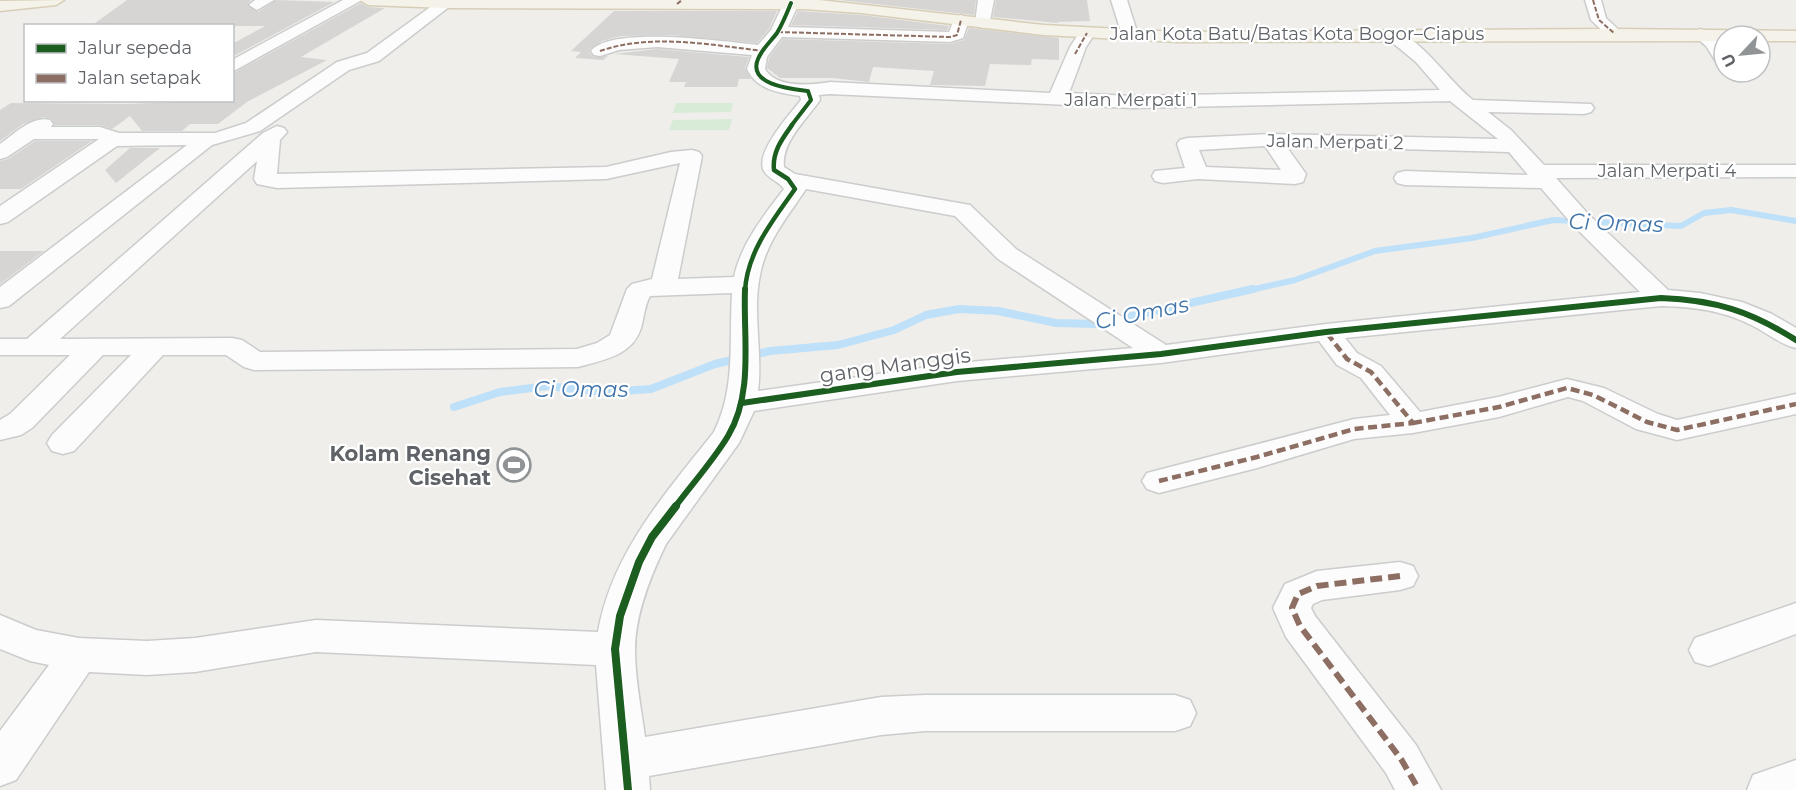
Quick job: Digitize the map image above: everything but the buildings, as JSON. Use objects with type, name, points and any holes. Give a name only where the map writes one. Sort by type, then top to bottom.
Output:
[{"type":"main road","points":[[0,6],[56,0]]},
{"type":"main road","name":"Jalan Kota Batu/Batas Kota Bogor–Ciapus","points":[[368,0],[446,3],[791,3],[849,7],[983,23],[1078,47],[1130,35],[1196,38],[1615,34],[1796,36]]},
{"type":"street","points":[[234,66],[354,0]]},
{"type":"street","points":[[983,23],[986,0]]},
{"type":"street","points":[[1119,0],[1130,35]]},
{"type":"street","points":[[1593,0],[1599,20],[1615,34]]},
{"type":"street","points":[[34,347],[270,138],[446,3]]},
{"type":"street","points":[[600,51],[617,44],[647,42],[764,51],[778,32],[791,3]]},
{"type":"street","points":[[778,32],[953,37],[957,35],[961,20]]},
{"type":"street","points":[[1700,34],[1712,43]]},
{"type":"street","points":[[1394,36],[1422,58],[1461,101],[1492,123],[1516,146],[1581,219],[1661,298]]},
{"type":"street","points":[[1057,99],[1078,47]]},
{"type":"street","name":"Jalan Merpati 1","points":[[764,51],[756,68],[762,77],[780,87],[808,91],[830,88],[1142,102],[1461,101],[1584,108]]},
{"type":"street","points":[[0,153],[36,128],[100,133],[117,139],[207,139],[231,136],[263,122],[343,66],[373,57]]},
{"type":"street","points":[[808,91],[811,100],[792,125],[773,157],[774,170],[791,184],[962,210],[1006,254],[1161,354]]},
{"type":"street","points":[[270,138],[265,179],[277,181],[606,173],[633,169],[670,157],[693,156],[663,287]]},
{"type":"street","points":[[0,217],[104,144],[117,139]]},
{"type":"street","points":[[0,300],[207,139]]},
{"type":"street","points":[[1163,176],[1198,173],[1295,177],[1271,140]]},
{"type":"street","name":"Jalan Merpati 2","points":[[1198,173],[1186,144],[1271,140],[1516,146]]},
{"type":"street","name":"Jalan Merpati 4","points":[[1405,178],[1796,171]]},
{"type":"street","points":[[791,184],[759,241],[746,285],[744,378],[737,420],[728,436],[668,514],[639,562],[620,616],[615,649],[627,775],[881,717],[926,713],[1175,713]]},
{"type":"street","points":[[0,200],[25,200]]},
{"type":"street","points":[[0,347],[232,346],[254,361],[578,358],[614,348],[624,340],[636,295],[641,290],[663,287],[746,285]]},
{"type":"street","name":"gang Manggis","points":[[744,378],[957,372],[1161,354],[1326,332],[1661,298],[1717,302],[1739,308],[1765,319],[1796,340]]},
{"type":"street","points":[[1765,319],[1796,311]]},
{"type":"street","points":[[1326,332],[1347,359],[1371,372],[1413,423]]},
{"type":"street","points":[[0,430],[21,422],[95,347]]},
{"type":"street","points":[[63,443],[155,347]]},
{"type":"street","points":[[1159,481],[1257,457],[1354,429],[1413,423],[1499,407],[1567,388],[1589,393],[1640,421],[1677,430],[1796,404]]},
{"type":"street","points":[[1400,576],[1317,586],[1298,594],[1292,608],[1300,626],[1401,759],[1419,790]]},
{"type":"street","points":[[1709,650],[1796,618]]},
{"type":"street","points":[[0,631],[30,645],[79,655],[147,658],[195,655],[316,636],[615,649]]},
{"type":"street","points":[[0,766],[79,655]]},
{"type":"street","points":[[1769,790],[1796,781]]},
{"type":"green space","points":[[676,103],[733,103],[731,112],[673,113]]},
{"type":"green space","points":[[732,119],[729,130],[669,130],[673,120]]},
{"type":"waterway","name":"Ci Omas","points":[[1246,291],[1295,280],[1375,251],[1472,238],[1553,220],[1681,226],[1704,213],[1731,210],[1796,221]]},
{"type":"waterway","name":"Ci Omas","points":[[454,407],[500,392],[547,386],[605,392],[651,389],[715,364],[770,351],[838,345],[894,330],[926,315],[959,309],[998,311],[1056,323],[1096,324],[1253,289]]},
{"type":"marked path","points":[[677,4],[682,0]]},
{"type":"marked path","points":[[1593,0],[1599,20],[1615,34]]},
{"type":"marked path","points":[[778,32],[950,37],[957,35],[961,20]]},
{"type":"marked path","points":[[1075,54],[1087,33]]},
{"type":"marked path","points":[[600,51],[616,45],[635,42],[680,42],[764,51]]},
{"type":"marked path","points":[[1159,481],[1257,457],[1354,429],[1413,423],[1371,372],[1347,359],[1326,332]]},
{"type":"marked path","points":[[1413,423],[1499,407],[1567,388],[1593,395],[1647,422],[1677,430],[1796,404]]},
{"type":"marked path","points":[[1400,576],[1317,586],[1298,594],[1292,608],[1300,626],[1401,759],[1419,790]]},
{"type":"cycle path","points":[[628,790],[615,649],[620,616],[639,562],[652,537],[728,436],[736,418],[744,382],[744,306],[747,273],[763,235],[795,189],[788,179],[774,170],[775,153],[785,133],[811,100],[808,91],[774,85],[759,76],[756,69],[759,57],[779,30],[791,3]]},
{"type":"cycle path","points":[[742,403],[957,372],[1161,354],[1326,332],[1661,298],[1700,300],[1732,307],[1763,320],[1796,340]]},
{"type":"place","name":"Kolam Renang Cisehat","points":[[514,465]]}]
